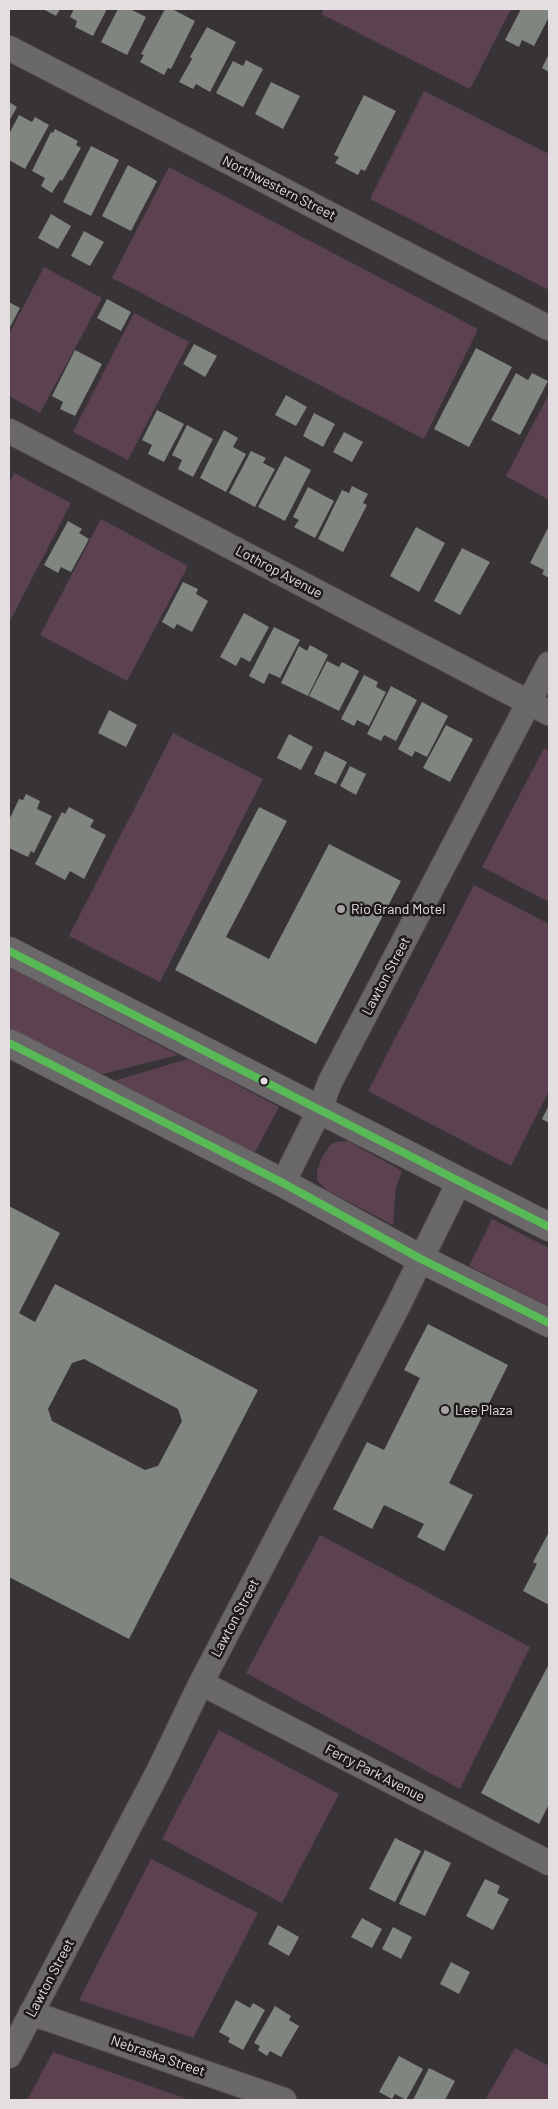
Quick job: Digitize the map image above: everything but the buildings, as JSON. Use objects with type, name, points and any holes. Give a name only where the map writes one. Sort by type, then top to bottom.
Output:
[{"type":"main road","points":[[9,951],[549,1227]]},
{"type":"main road","points":[[9,1043],[283,1184],[421,1259],[549,1323]]},
{"type":"street","name":"Northwestern Street","points":[[9,48],[549,328]]},
{"type":"street","name":"Lothrop Avenue","points":[[9,431],[539,707]]},
{"type":"street","name":"Lawton Street","points":[[283,1184],[320,1111],[330,1082],[539,707],[549,664]]},
{"type":"street","name":"Lawton Street","points":[[9,2056],[159,1770],[201,1683],[393,1317],[460,1180]]},
{"type":"street","name":"Ferry Park Avenue","points":[[201,1683],[549,1863]]},
{"type":"street","name":"Nebraska Street","points":[[32,2013],[284,2100]]},
{"type":"shaded area","points":[[324,9],[511,9],[470,89],[321,14]]},
{"type":"shaded area","points":[[424,91],[549,154],[549,290],[370,199]]},
{"type":"shaded area","points":[[169,167],[478,329],[424,439],[112,278]]},
{"type":"shaded area","points":[[44,267],[102,298],[40,413],[9,396],[9,334]]},
{"type":"shaded area","points":[[134,313],[189,342],[128,460],[73,432]]},
{"type":"shaded area","points":[[549,394],[549,500],[506,476]]},
{"type":"shaded area","points":[[14,473],[71,503],[10,621],[9,484]]},
{"type":"shaded area","points":[[101,519],[188,566],[127,681],[40,635]]},
{"type":"shaded area","points":[[173,733],[263,779],[160,982],[69,936]]},
{"type":"shaded area","points":[[544,748],[549,751],[549,902],[482,867]]},
{"type":"shaded area","points":[[474,885],[549,924],[549,1091],[511,1166],[368,1091]]},
{"type":"shaded area","points":[[9,967],[178,1055],[99,1075],[9,1027]]},
{"type":"shaded area","points":[[188,1059],[279,1107],[254,1154],[110,1082]]},
{"type":"shaded area","points":[[348,1141],[402,1171],[396,1187],[393,1225],[326,1190],[317,1180],[317,1171],[322,1157],[330,1145],[335,1142]]},
{"type":"shaded area","points":[[492,1219],[549,1248],[549,1307],[469,1266]]},
{"type":"shaded area","points":[[320,1535],[530,1647],[460,1789],[246,1673]]},
{"type":"shaded area","points":[[219,1730],[339,1794],[282,1903],[162,1839]]},
{"type":"shaded area","points":[[151,1859],[258,1913],[193,2038],[79,2000]]},
{"type":"shaded area","points":[[515,2048],[549,2066],[549,2100],[485,2100]]},
{"type":"shaded area","points":[[53,2052],[190,2100],[27,2100]]},
{"type":"transit line","points":[[9,951],[549,1227]]},
{"type":"transit line","points":[[9,1043],[283,1183],[421,1259],[549,1323]]},
{"type":"place","name":"Rio Grand Motel","points":[[341,909]]},
{"type":"place","name":"Lee Plaza","points":[[445,1410]]}]
